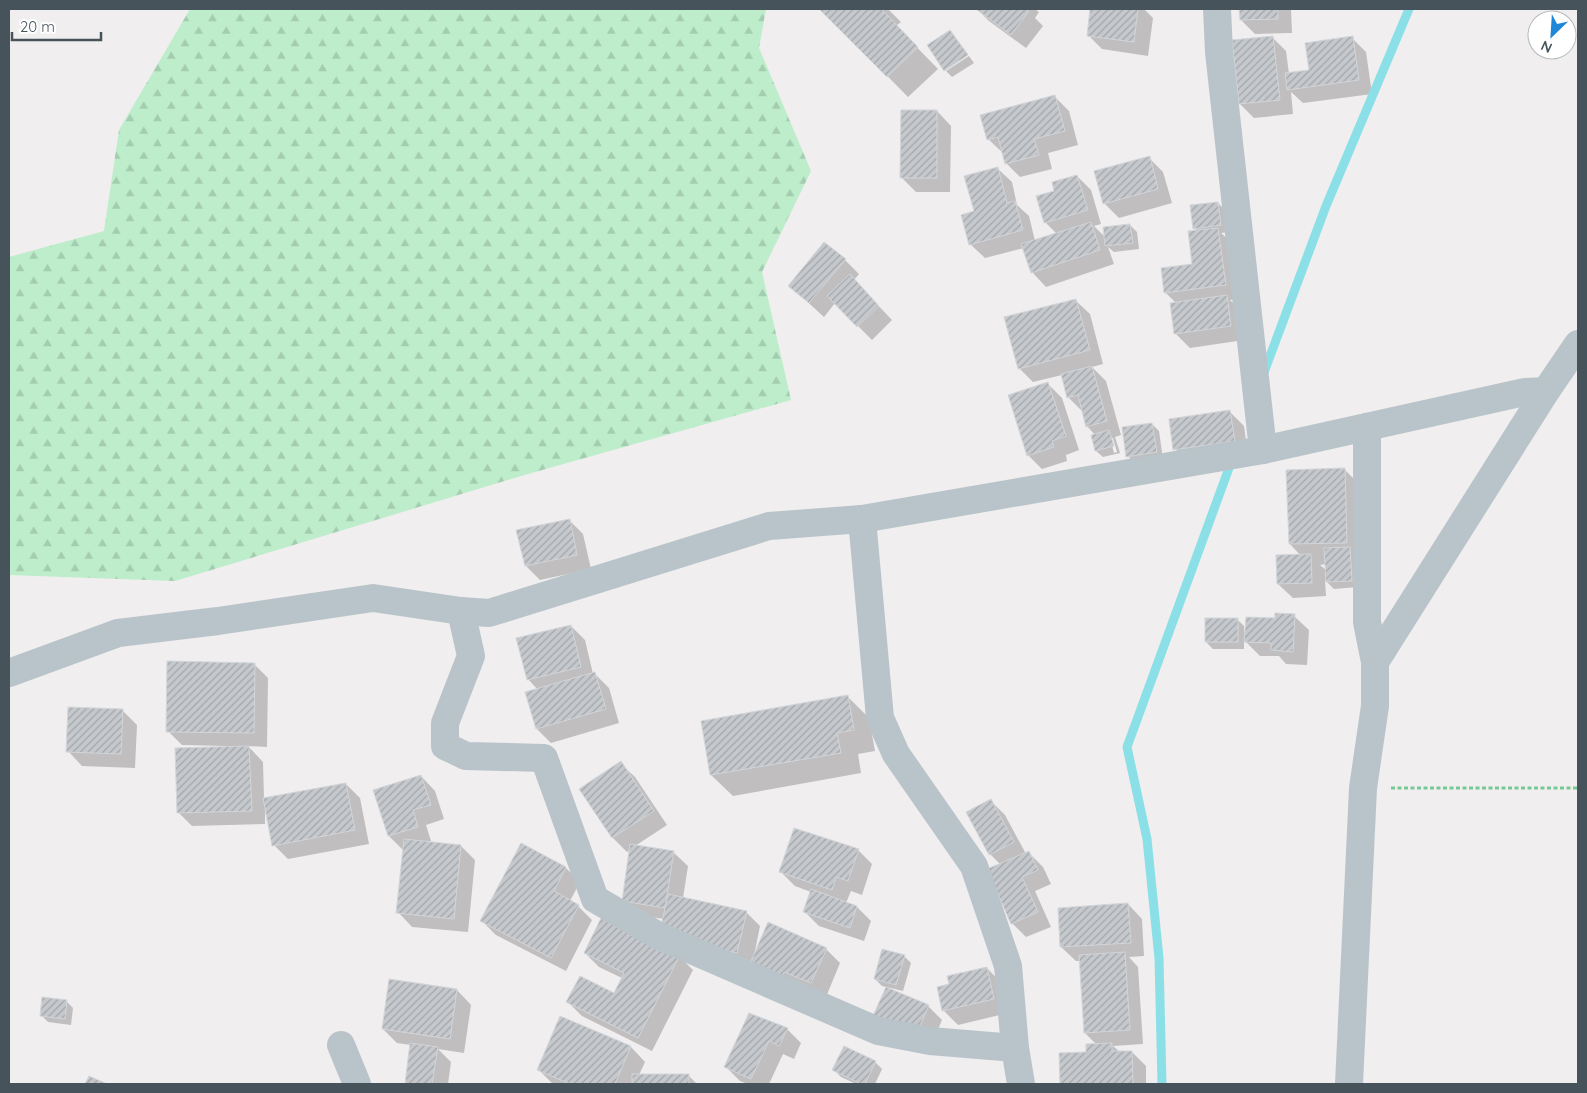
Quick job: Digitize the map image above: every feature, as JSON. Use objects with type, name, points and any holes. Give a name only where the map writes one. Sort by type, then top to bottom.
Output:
[{"type":"street","points":[[1217,9],[1220,61],[1263,450]]},
{"type":"street","points":[[1375,662],[1546,391],[1578,344]]},
{"type":"street","points":[[9,673],[118,633],[218,621],[373,598],[461,611],[489,613],[769,526],[862,519],[1263,450],[1526,392],[1546,391]]},
{"type":"street","points":[[1349,1084],[1363,788],[1375,706],[1375,662],[1367,622],[1367,428]]},
{"type":"street","points":[[862,519],[880,718],[896,754],[974,866],[1008,966],[1015,1048],[1021,1084]]},
{"type":"street","points":[[461,611],[471,656],[445,723],[445,746],[466,756],[544,758],[595,899],[659,936],[878,1031],[930,1041],[1015,1048]]},
{"type":"street","points":[[341,1045],[357,1084]]},
{"type":"path","points":[[1363,788],[1578,788]]},
{"type":"green space","points":[[190,9],[766,9],[759,48],[811,171],[762,272],[791,400],[521,476],[175,581],[9,575],[9,257],[104,231],[119,130]]},
{"type":"building","points":[[819,9],[881,9],[918,47],[887,77]]},
{"type":"building","points":[[976,9],[1026,9],[1029,11],[1011,35]]},
{"type":"building","points":[[1090,9],[1138,9],[1134,42],[1087,36]]},
{"type":"building","points":[[1239,9],[1278,9],[1278,19],[1240,20]]},
{"type":"building","points":[[950,30],[968,55],[944,71],[927,45]]},
{"type":"building","points":[[1273,36],[1280,100],[1239,104],[1232,40]]},
{"type":"building","points":[[1353,36],[1359,80],[1287,90],[1285,73],[1309,70],[1305,43]]},
{"type":"building","points":[[1055,95],[1065,131],[1034,139],[1039,155],[1005,164],[998,137],[987,140],[980,115]]},
{"type":"building","points":[[901,110],[937,110],[937,178],[900,178]]},
{"type":"building","points":[[1150,156],[1158,189],[1103,204],[1094,171]]},
{"type":"building","points":[[998,167],[1007,203],[1015,201],[1023,230],[969,245],[961,215],[974,211],[964,176]]},
{"type":"building","points":[[1077,175],[1088,210],[1044,223],[1036,196],[1054,191],[1052,182]]},
{"type":"building","points":[[1218,202],[1221,225],[1193,229],[1190,205]]},
{"type":"building","points":[[1091,222],[1100,250],[1031,273],[1021,244]]},
{"type":"building","points":[[1130,224],[1133,243],[1105,246],[1103,227]]},
{"type":"building","points":[[1218,228],[1226,285],[1164,293],[1161,268],[1192,264],[1188,231]]},
{"type":"building","points":[[824,242],[846,259],[809,303],[788,286]]},
{"type":"building","points":[[850,274],[879,306],[857,327],[827,296]]},
{"type":"building","points":[[1227,295],[1231,326],[1174,334],[1170,303]]},
{"type":"building","points":[[1076,299],[1090,350],[1018,369],[1004,317]]},
{"type":"building","points":[[1092,366],[1107,421],[1086,427],[1078,395],[1067,398],[1061,374]]},
{"type":"building","points":[[1048,382],[1066,436],[1052,441],[1054,447],[1027,456],[1008,395]]},
{"type":"building","points":[[1230,410],[1235,441],[1173,450],[1169,419]]},
{"type":"building","points":[[1152,423],[1157,452],[1126,457],[1122,427]]},
{"type":"building","points":[[1109,430],[1114,446],[1095,451],[1091,435]]},
{"type":"building","points":[[1345,468],[1347,543],[1289,544],[1286,470]]},
{"type":"building","points":[[570,519],[577,555],[525,566],[516,530]]},
{"type":"building","points":[[1350,547],[1352,581],[1326,582],[1324,548]]},
{"type":"building","points":[[1311,554],[1312,583],[1277,584],[1276,555]]},
{"type":"building","points":[[1275,613],[1295,614],[1293,652],[1271,650],[1271,643],[1244,642],[1246,617],[1275,618]]},
{"type":"building","points":[[1205,618],[1238,618],[1238,642],[1205,642]]},
{"type":"building","points":[[571,625],[581,667],[527,680],[516,638]]},
{"type":"building","points":[[167,661],[255,663],[254,733],[166,732]]},
{"type":"building","points":[[595,672],[606,709],[536,729],[525,692]]},
{"type":"building","points":[[848,695],[854,730],[837,733],[841,753],[710,775],[701,721]]},
{"type":"building","points":[[68,707],[123,709],[121,754],[66,752]]},
{"type":"building","points":[[249,746],[252,811],[177,813],[175,748]]},
{"type":"building","points":[[621,761],[654,811],[612,838],[579,789]]},
{"type":"building","points":[[421,775],[431,805],[413,810],[418,827],[388,836],[373,790]]},
{"type":"building","points":[[346,783],[355,830],[272,846],[263,798]]},
{"type":"building","points":[[991,799],[1014,842],[989,855],[966,812]]},
{"type":"building","points":[[794,828],[859,849],[848,881],[836,877],[832,890],[779,872]]},
{"type":"building","points":[[404,839],[461,845],[454,919],[396,913]]},
{"type":"building","points":[[521,843],[566,867],[554,891],[579,905],[551,958],[480,921]]},
{"type":"building","points":[[630,844],[674,851],[665,908],[622,901]]},
{"type":"building","points":[[1029,851],[1038,870],[1022,877],[1038,912],[1011,924],[987,869]]},
{"type":"building","points":[[811,889],[857,906],[850,928],[803,912]]},
{"type":"building","points":[[668,894],[747,911],[737,953],[659,936]]},
{"type":"building","points":[[1128,903],[1131,943],[1060,947],[1058,908]]},
{"type":"building","points":[[602,916],[680,955],[638,1038],[566,1002],[580,976],[614,993],[624,973],[584,953]]},
{"type":"building","points":[[768,922],[827,948],[811,983],[784,972],[780,980],[749,966]]},
{"type":"building","points":[[882,949],[905,955],[896,985],[874,979]]},
{"type":"building","points":[[1125,952],[1130,1030],[1084,1033],[1079,955]]},
{"type":"building","points":[[987,967],[994,999],[942,1011],[937,987],[949,984],[947,976]]},
{"type":"building","points":[[389,979],[457,989],[450,1039],[382,1029]]},
{"type":"building","points":[[886,987],[929,1005],[916,1035],[873,1016]]},
{"type":"building","points":[[42,997],[67,1000],[65,1019],[40,1016]]},
{"type":"building","points":[[749,1013],[788,1028],[779,1046],[769,1041],[751,1079],[724,1067]]},
{"type":"building","points":[[560,1016],[631,1046],[615,1084],[570,1084],[537,1070]]},
{"type":"building","points":[[410,1043],[438,1047],[432,1084],[405,1084]]},
{"type":"building","points":[[1112,1043],[1112,1051],[1132,1051],[1133,1084],[1060,1084],[1059,1053],[1086,1052],[1086,1044]]},
{"type":"building","points":[[844,1046],[876,1061],[865,1084],[861,1084],[832,1070]]},
{"type":"building","points":[[632,1074],[689,1074],[689,1084],[632,1084]]},
{"type":"building","points":[[89,1076],[107,1084],[85,1084]]},
{"type":"waterway","points":[[1263,375],[1326,206],[1409,9]]},
{"type":"waterway","points":[[1162,1084],[1159,958],[1147,839],[1127,747],[1229,468]]}]
